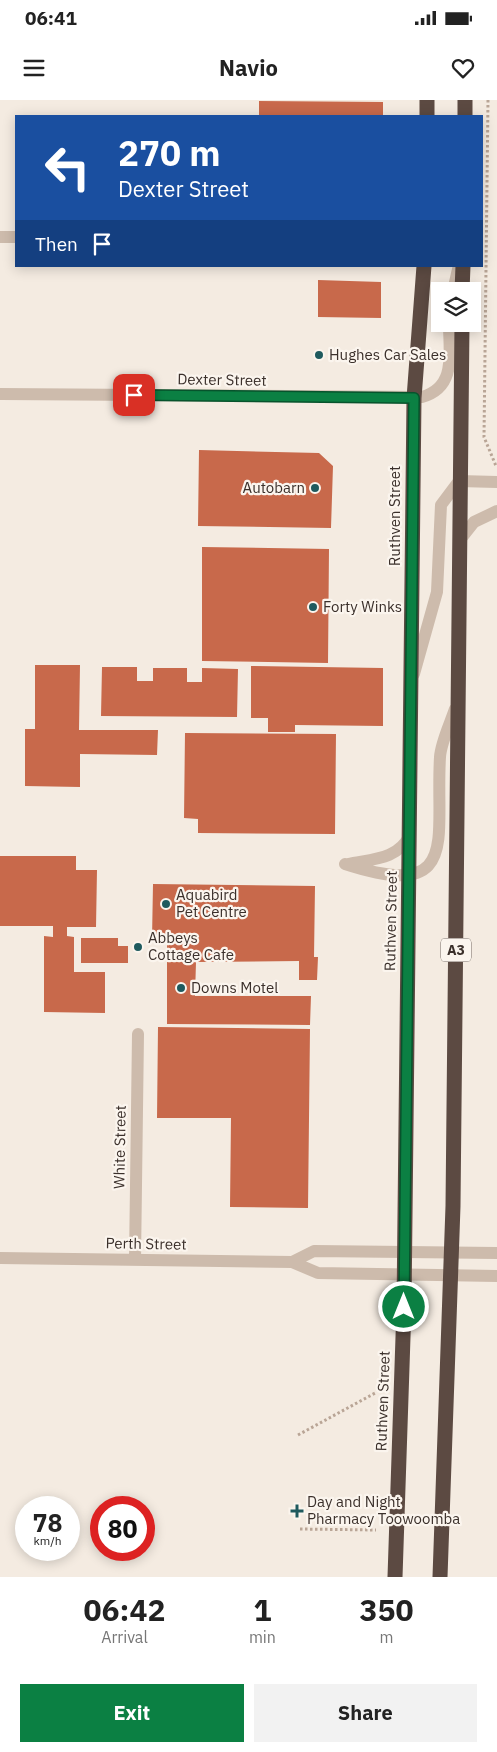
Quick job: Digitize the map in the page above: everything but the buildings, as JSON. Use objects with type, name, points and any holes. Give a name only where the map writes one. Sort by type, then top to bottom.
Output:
[{"type":"highway","points":[[427,100],[427,115]]},
{"type":"highway","points":[[465,100],[465,115]]},
{"type":"highway","name":"Ruthven Street","points":[[395,1577],[404,1275],[414,398],[424,267]]},
{"type":"highway","points":[[462,282],[463,267]]},
{"type":"highway","name":"A3","points":[[440,1577],[452,1275],[462,332]]},
{"type":"street","points":[[0,237],[15,237]]},
{"type":"street","points":[[455,282],[458,267]]},
{"type":"street","points":[[414,398],[429,395],[436,391],[448,375],[450,365],[449,332]]},
{"type":"street","name":"Dexter Street","points":[[0,394],[414,398]]},
{"type":"street","points":[[411,685],[437,592],[441,505],[460,481],[497,482]]},
{"type":"street","points":[[459,541],[474,522],[497,510]]},
{"type":"street","points":[[410,835],[401,849],[390,855],[345,864],[367,871],[409,876],[427,869],[437,854],[440,754],[457,705]]},
{"type":"street","name":"White Street","points":[[135,1260],[138,1034]]},
{"type":"street","name":"Perth Street","points":[[292,1262],[314,1251],[497,1253]]},
{"type":"street","name":"Perth Street","points":[[0,1258],[292,1262],[318,1273],[497,1276]]},
{"type":"path","points":[[488,100],[484,437],[496,462],[497,482]]},
{"type":"path","points":[[298,1435],[377,1392]]},
{"type":"path","points":[[300,1529],[376,1530]]},
{"type":"place","name":"Hughes Car Sales","points":[[319,355]]},
{"type":"place","name":"Autobarn","points":[[315,488]]},
{"type":"place","name":"Forty Winks","points":[[313,607]]},
{"type":"place","name":"Aquabird Pet Centre","points":[[166,904]]},
{"type":"place","name":"Abbeys Cottage Cafe","points":[[138,947]]},
{"type":"place","name":"Downs Motel","points":[[181,988]]},
{"type":"place","name":"Day and Night Pharmacy Toowoomba","points":[[297,1511]]},
{"type":"route","points":[[134,395],[414,398],[404,1307]]}]
